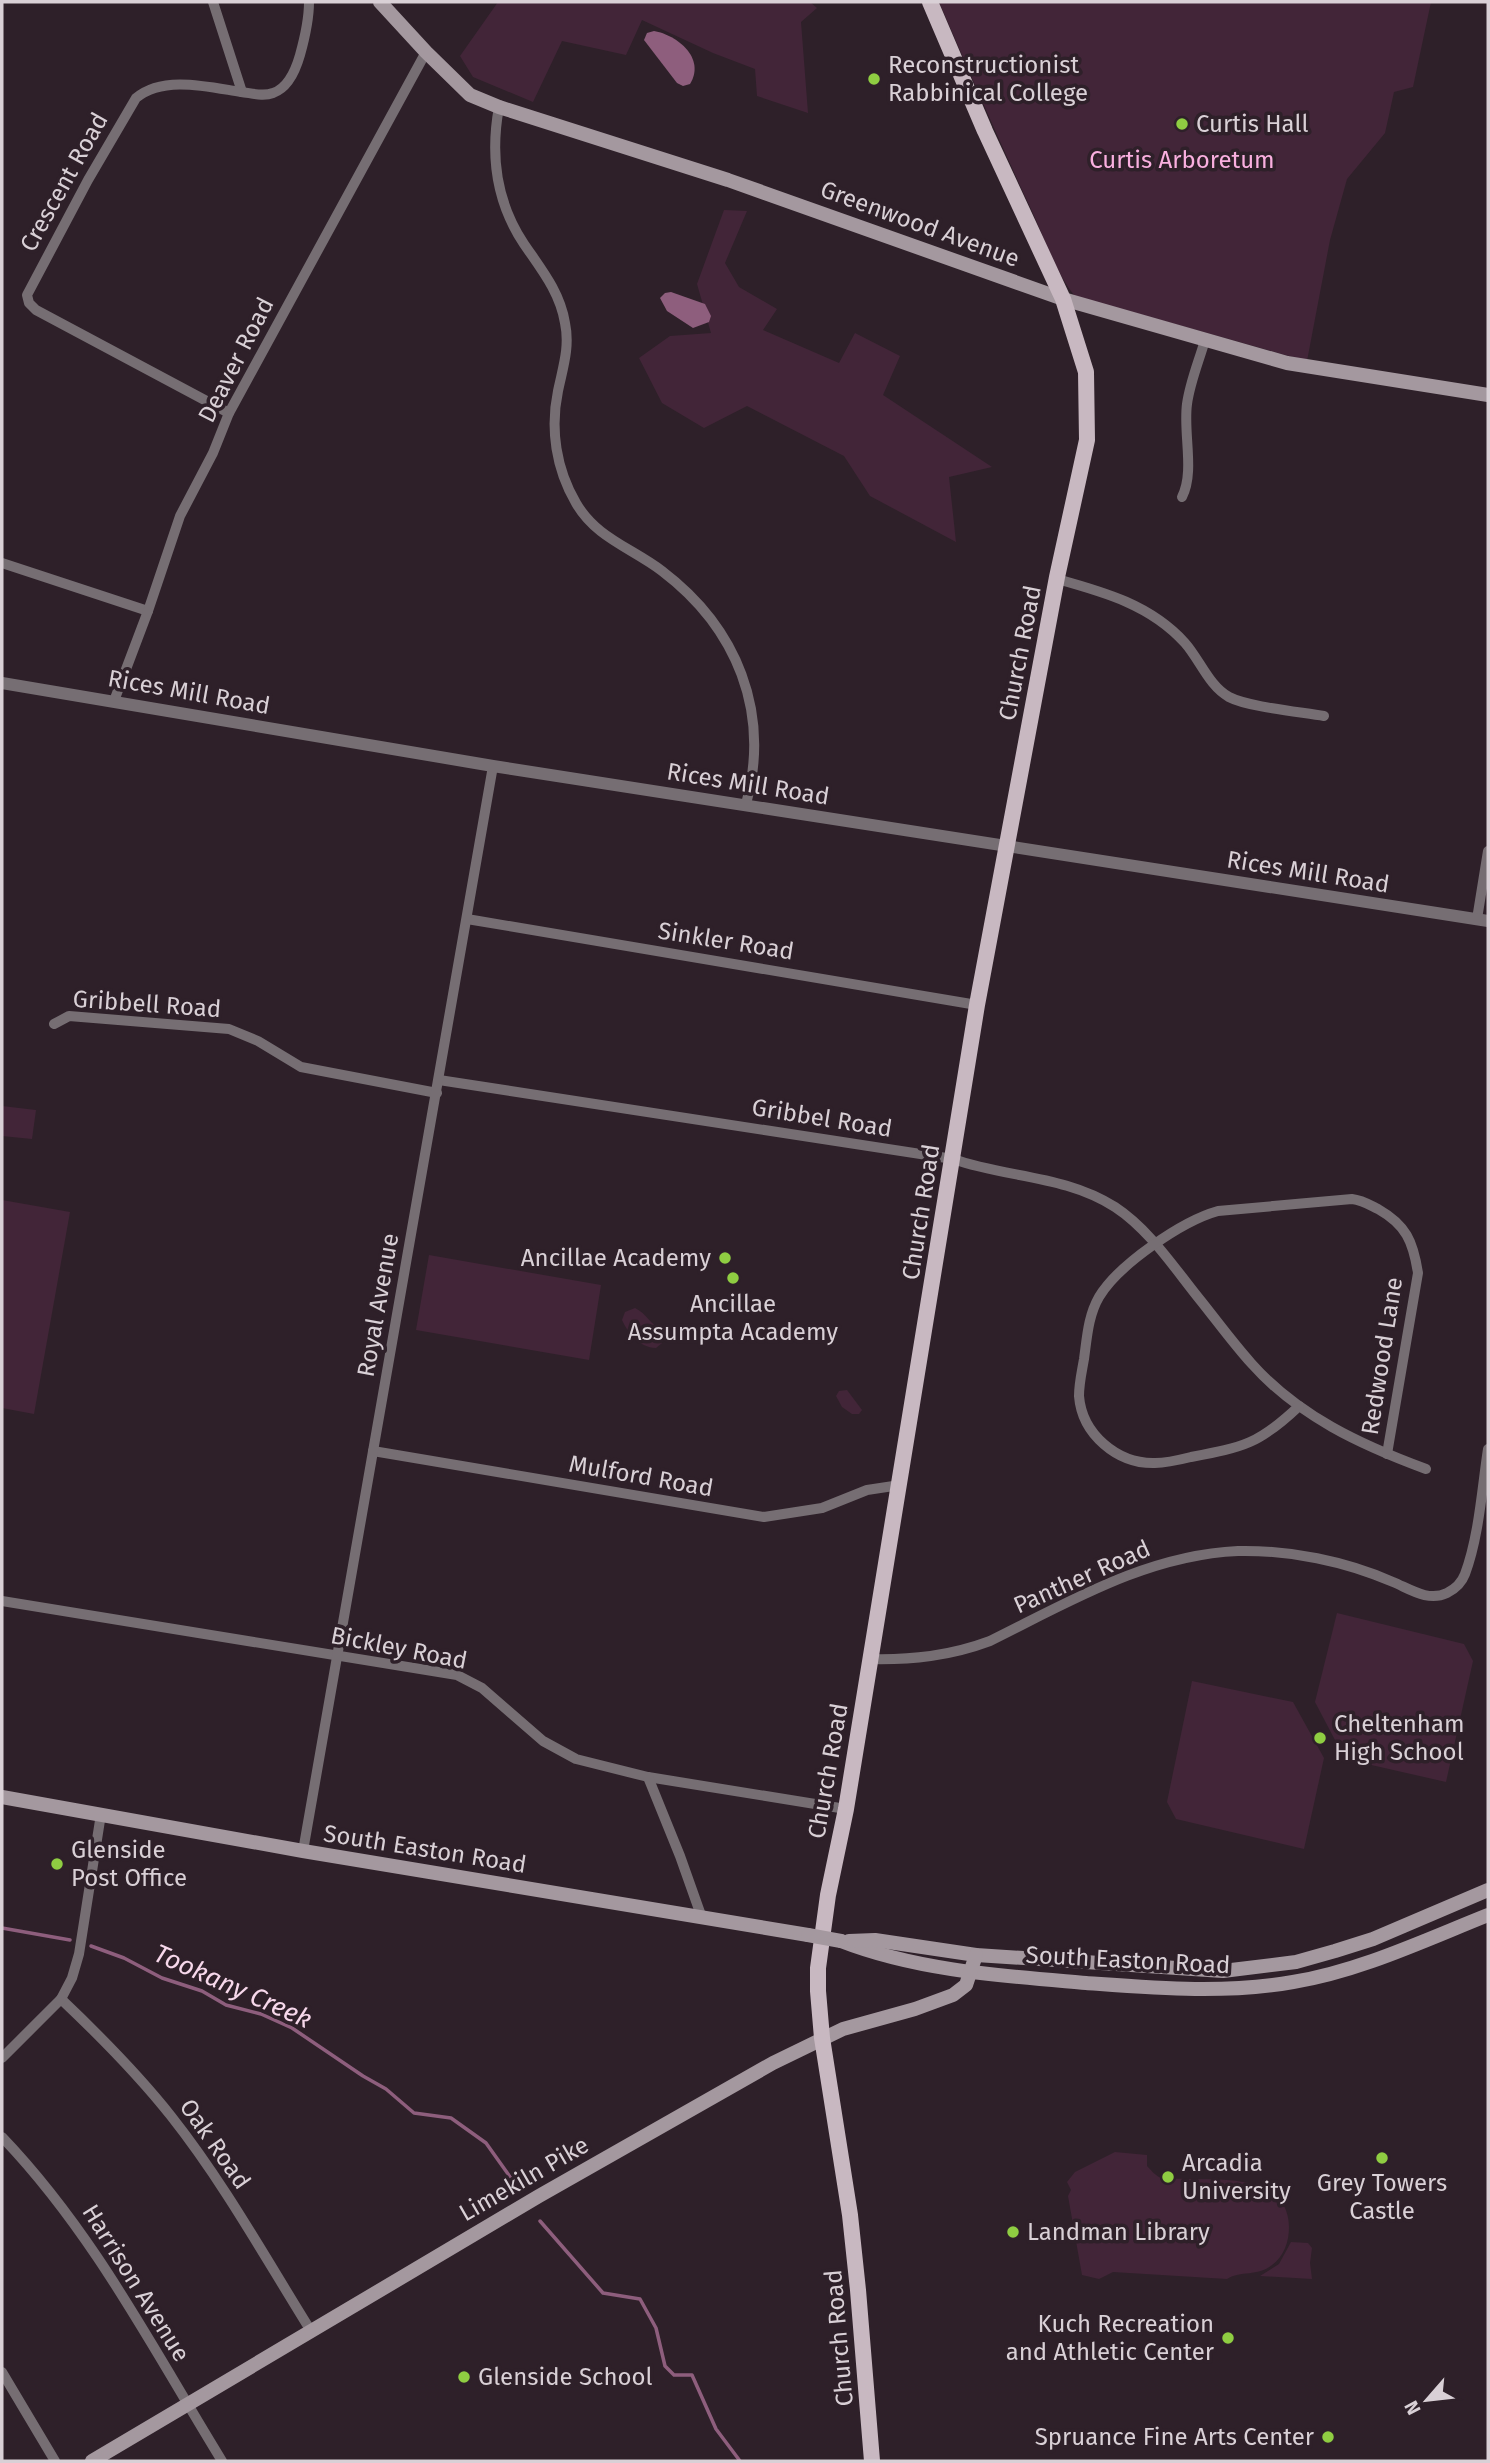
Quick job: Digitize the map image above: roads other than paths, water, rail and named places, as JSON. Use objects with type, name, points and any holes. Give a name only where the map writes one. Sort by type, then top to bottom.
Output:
[{"type":"main road","name":"Greenwood Avenue","points":[[380,2],[470,95],[499,107],[728,180],[1063,299],[1287,363],[1488,395]]},
{"type":"main road","name":"Church Road","points":[[872,2461],[856,2268],[822,2038],[818,1968],[828,1895],[846,1809],[900,1485],[977,1005],[1057,579],[1087,440],[1086,373],[1063,299],[985,131],[930,2]]},
{"type":"main road","name":"South Easton Road","points":[[2,1797],[303,1852],[808,1935],[841,1941],[874,1954],[999,1976],[1223,1990],[1295,1982],[1332,1973],[1397,1951],[1488,1915]]},
{"type":"main road","name":"South Easton Road","points":[[841,1941],[874,1940],[976,1955],[1223,1971],[1296,1962],[1335,1951],[1390,1932],[1488,1890]]},
{"type":"main road","points":[[1390,1932],[1397,1951]]},
{"type":"main road","name":"Limekiln Pike","points":[[92,2461],[546,2192],[773,2063],[843,2029],[941,2000],[966,1985],[976,1955]]},
{"type":"street","points":[[213,2],[242,92]]},
{"type":"street","name":"Crescent Road","points":[[229,413],[36,310],[29,303],[27,295],[88,180],[136,98],[148,89],[174,85],[206,86],[269,95],[277,92],[289,80],[297,66],[303,47],[309,2]]},
{"type":"street","name":"Deaver Road","points":[[114,701],[180,516],[213,453],[229,413],[426,52]]},
{"type":"street","points":[[499,107],[494,153],[501,196],[522,242],[550,280],[565,322],[567,358],[557,394],[555,430],[561,471],[577,505],[588,520],[605,537],[660,569],[691,595],[735,658],[747,686],[756,743],[754,770],[746,804]]},
{"type":"street","points":[[1182,497],[1188,476],[1185,432],[1187,403],[1205,340]]},
{"type":"street","points":[[2,563],[148,611]]},
{"type":"street","points":[[1057,579],[1114,596],[1157,618],[1177,634],[1217,687],[1233,699],[1324,716]]},
{"type":"street","name":"Rices Mill Road","points":[[2,683],[493,766],[746,804],[1006,848],[1483,920]]},
{"type":"street","name":"Royal Avenue","points":[[303,1852],[493,766]]},
{"type":"street","points":[[1483,920],[1488,851]]},
{"type":"street","name":"Sinkler Road","points":[[467,919],[977,1005]]},
{"type":"street","name":"Gribbell Road","points":[[54,1024],[69,1016],[229,1029],[258,1041],[301,1067],[437,1093]]},
{"type":"street","name":"Gribbel Road","points":[[439,1080],[953,1159],[976,1167],[1054,1181],[1087,1192],[1124,1214],[1155,1245],[1252,1364],[1299,1406],[1353,1439],[1426,1469]]},
{"type":"street","name":"Redwood Lane","points":[[1299,1406],[1271,1431],[1247,1445],[1166,1462],[1144,1463],[1128,1459],[1111,1450],[1097,1438],[1086,1420],[1079,1394],[1091,1316],[1101,1295],[1117,1276],[1184,1224],[1218,1211],[1352,1199],[1370,1204],[1397,1221],[1410,1239],[1418,1273],[1387,1454]]},
{"type":"street","name":"Panther Road","points":[[869,1659],[916,1659],[951,1654],[990,1641],[1138,1570],[1205,1554],[1263,1551],[1335,1562],[1363,1569],[1420,1594],[1438,1596],[1456,1588],[1465,1574],[1478,1516],[1488,1449]]},
{"type":"street","name":"Mulford Road","points":[[373,1451],[764,1517],[822,1508],[867,1490],[900,1485]]},
{"type":"street","name":"Bickley Road","points":[[2,1601],[457,1675],[490,1694],[543,1741],[566,1755],[600,1767],[846,1809]]},
{"type":"street","points":[[648,1777],[702,1918]]},
{"type":"street","points":[[2,2058],[61,1999],[72,1978],[79,1954],[101,1814]]},
{"type":"street","name":"Oak Road","points":[[61,1999],[111,2047],[172,2116],[219,2182],[311,2331]]},
{"type":"street","name":"Harrison Avenue","points":[[2,2137],[39,2177],[94,2250],[222,2461]]},
{"type":"street","points":[[2,2372],[55,2461]]},
{"type":"waterway","name":"Tookany Creek","points":[[2,1928],[70,1940]]},
{"type":"waterway","name":"Tookany Creek","points":[[91,1946],[124,1958],[162,1978],[202,1991],[226,2005],[261,2014],[292,2028],[386,2089],[414,2113],[451,2118],[486,2143],[518,2188]]},
{"type":"waterway","name":"Tookany Creek","points":[[540,2221],[603,2293],[640,2299],[656,2328],[665,2366],[674,2375],[692,2375],[716,2429],[740,2461]]},
{"type":"place","name":"Reconstructionist Rabbinical College","points":[[874,79]]},
{"type":"place","name":"Curtis Hall","points":[[1182,124]]},
{"type":"place","name":"Ancillae Academy","points":[[725,1258]]},
{"type":"place","name":"Ancillae Assumpta Academy","points":[[733,1278]]},
{"type":"place","name":"Cheltenham High School","points":[[1320,1738]]},
{"type":"place","name":"Glenside Post Office","points":[[57,1864]]},
{"type":"place","name":"Grey Towers Castle","points":[[1382,2158]]},
{"type":"place","name":"Arcadia University","points":[[1168,2177]]},
{"type":"place","name":"Landman Library","points":[[1013,2232]]},
{"type":"place","name":"Kuch Recreation and Athletic Center","points":[[1228,2338]]},
{"type":"place","name":"Glenside School","points":[[464,2377]]},
{"type":"place","name":"Spruance Fine Arts Center","points":[[1328,2437]]},
{"type":"park label","name":"Curtis Arboretum","points":[[1182,160]]}]
